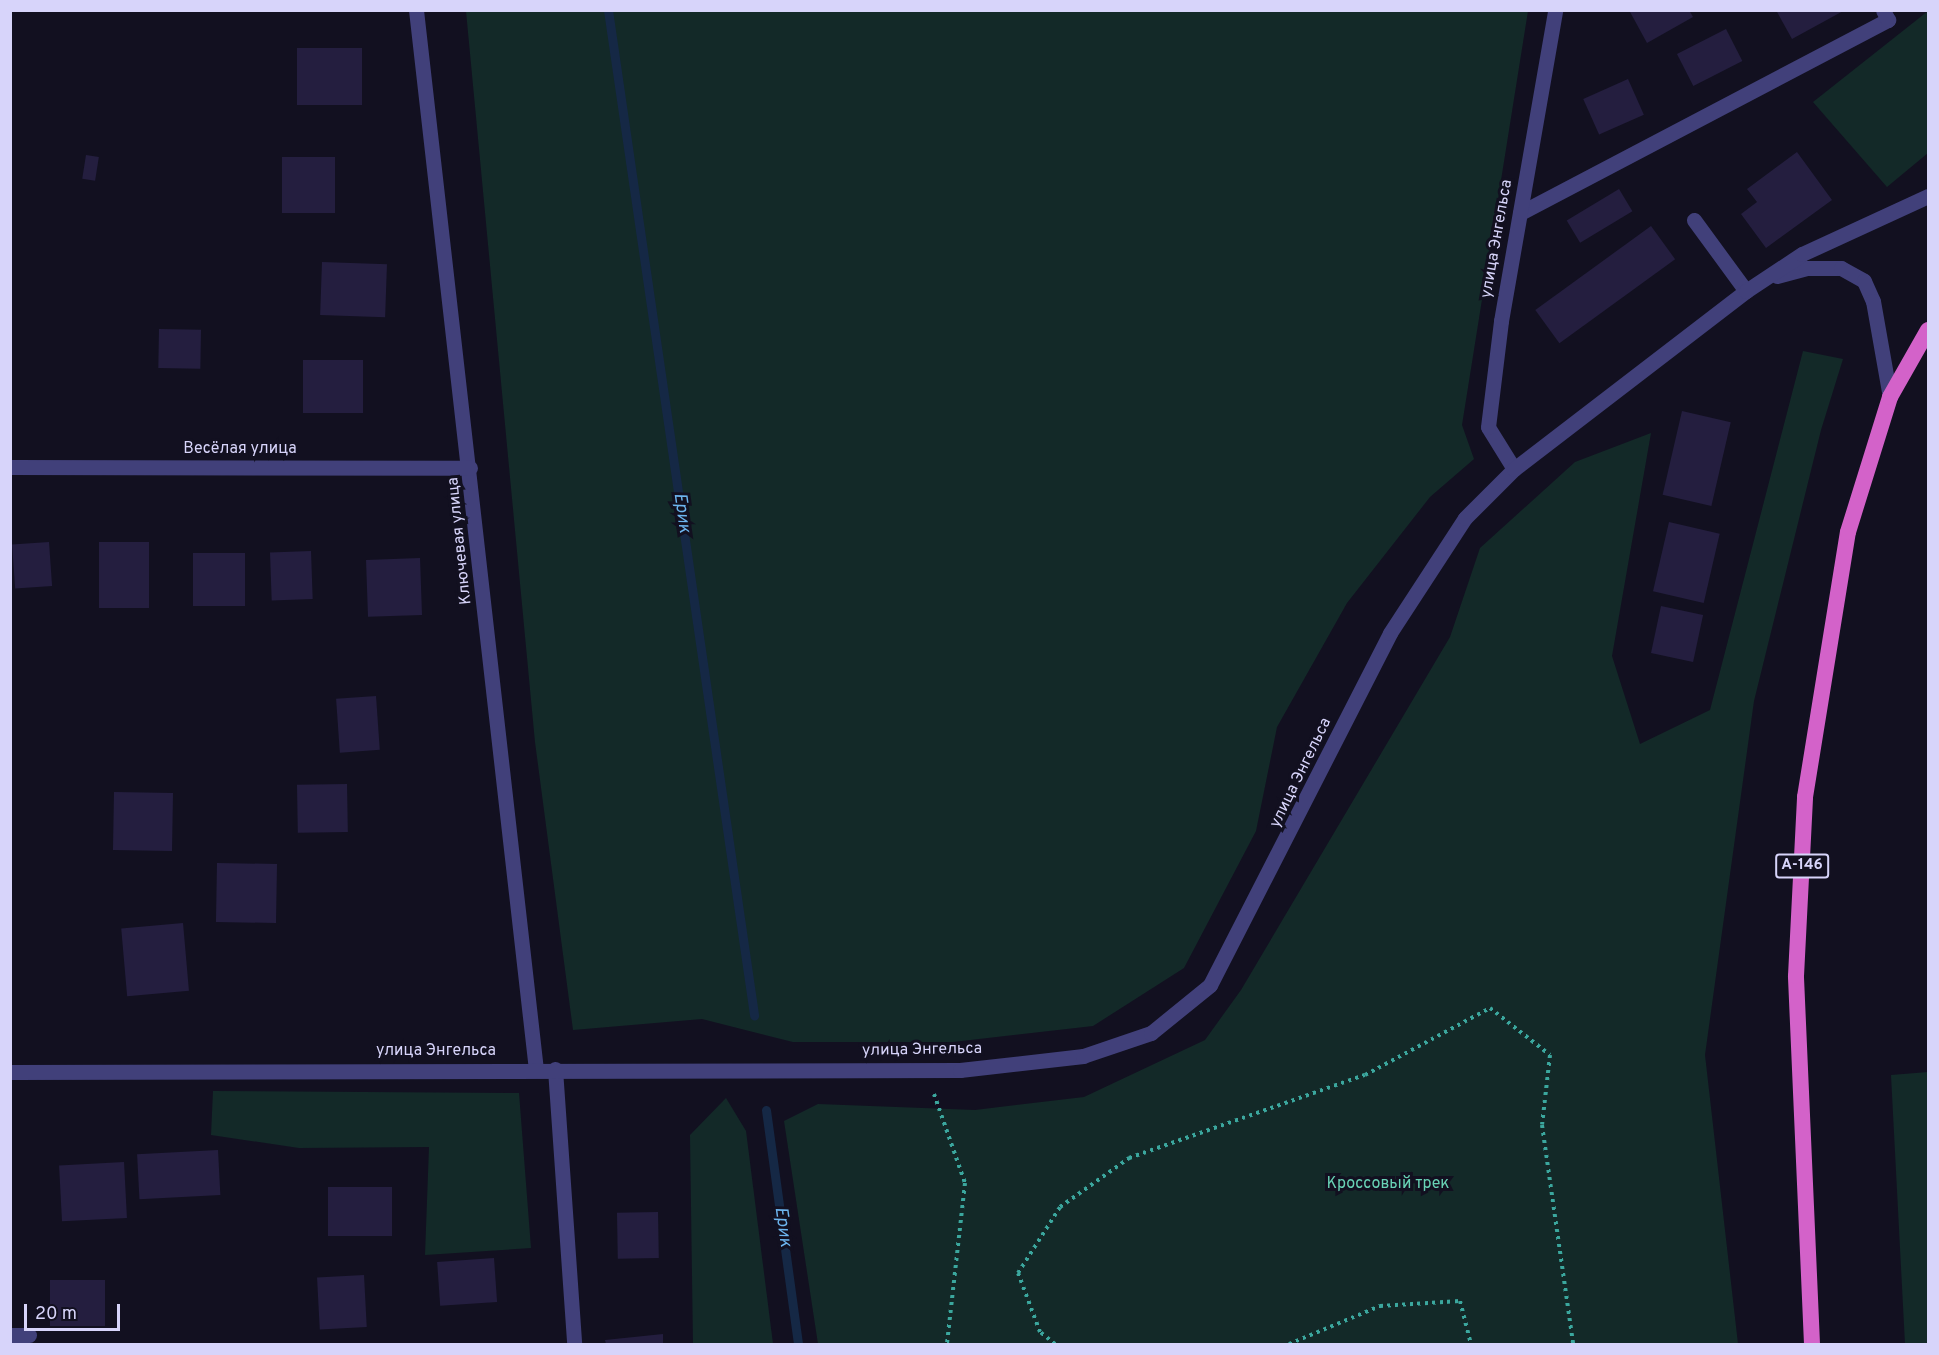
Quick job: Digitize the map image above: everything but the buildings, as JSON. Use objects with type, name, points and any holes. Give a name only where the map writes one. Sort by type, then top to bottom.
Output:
[{"type":"highway","name":"А-146","points":[[1812,1344],[1796,976],[1805,797],[1848,532],[1890,398],[1929,330]]},
{"type":"street","name":"Ключевая улица","points":[[416,10],[470,468],[536,1069]]},
{"type":"street","name":"улица Энгельса","points":[[1514,469],[1488,427],[1501,321],[1555,10]]},
{"type":"street","points":[[1520,213],[1888,20],[1883,10]]},
{"type":"street","name":"улица Энгельса","points":[[10,1072],[536,1069],[960,1071],[1083,1056],[1151,1033],[1210,985],[1390,633],[1465,518],[1514,469],[1746,291],[1802,254],[1929,196]]},
{"type":"street","points":[[1694,219],[1746,291]]},
{"type":"street","name":"улица Энгельса","points":[[1763,280],[1806,268],[1841,268],[1864,281],[1873,301],[1890,398]]},
{"type":"street","name":"Весёлая улица","points":[[10,467],[470,468]]},
{"type":"street","points":[[555,1069],[574,1344]]},
{"type":"street","points":[[10,1335],[29,1335]]},
{"type":"path","points":[[1055,1344],[1040,1332],[1018,1273],[1060,1208],[1129,1158],[1365,1075],[1490,1008],[1550,1055],[1542,1125],[1573,1344]]},
{"type":"path","points":[[925,1070],[965,1183],[947,1344]]},
{"type":"path","points":[[1289,1344],[1380,1306],[1460,1300],[1471,1344]]},
{"type":"green space","points":[[466,11],[1528,11],[1462,425],[1474,459],[1430,497],[1347,603],[1277,727],[1256,831],[1184,968],[1093,1026],[953,1042],[793,1042],[702,1019],[573,1030],[535,742]]},
{"type":"green space","points":[[1928,11],[1928,153],[1887,187],[1813,102]]},
{"type":"green space","name":"Кроссовый трек","points":[[1803,351],[1843,359],[1821,430],[1754,701],[1705,1055],[1738,1344],[818,1344],[784,1121],[818,1104],[975,1110],[1084,1097],[1205,1040],[1241,990],[1450,637],[1480,548],[1575,462],[1651,433],[1612,656],[1640,744],[1710,710]]},
{"type":"green space","points":[[1928,1072],[1928,1344],[1905,1344],[1891,1075]]},
{"type":"green space","points":[[213,1091],[519,1093],[531,1248],[425,1255],[429,1147],[299,1148],[211,1135]]},
{"type":"green space","points":[[726,1098],[746,1131],[773,1344],[693,1344],[690,1135]]},
{"type":"waterway","name":"Ерик","points":[[608,10],[754,1015]]},
{"type":"waterway","name":"Ерик","points":[[766,1110],[798,1344]]}]
